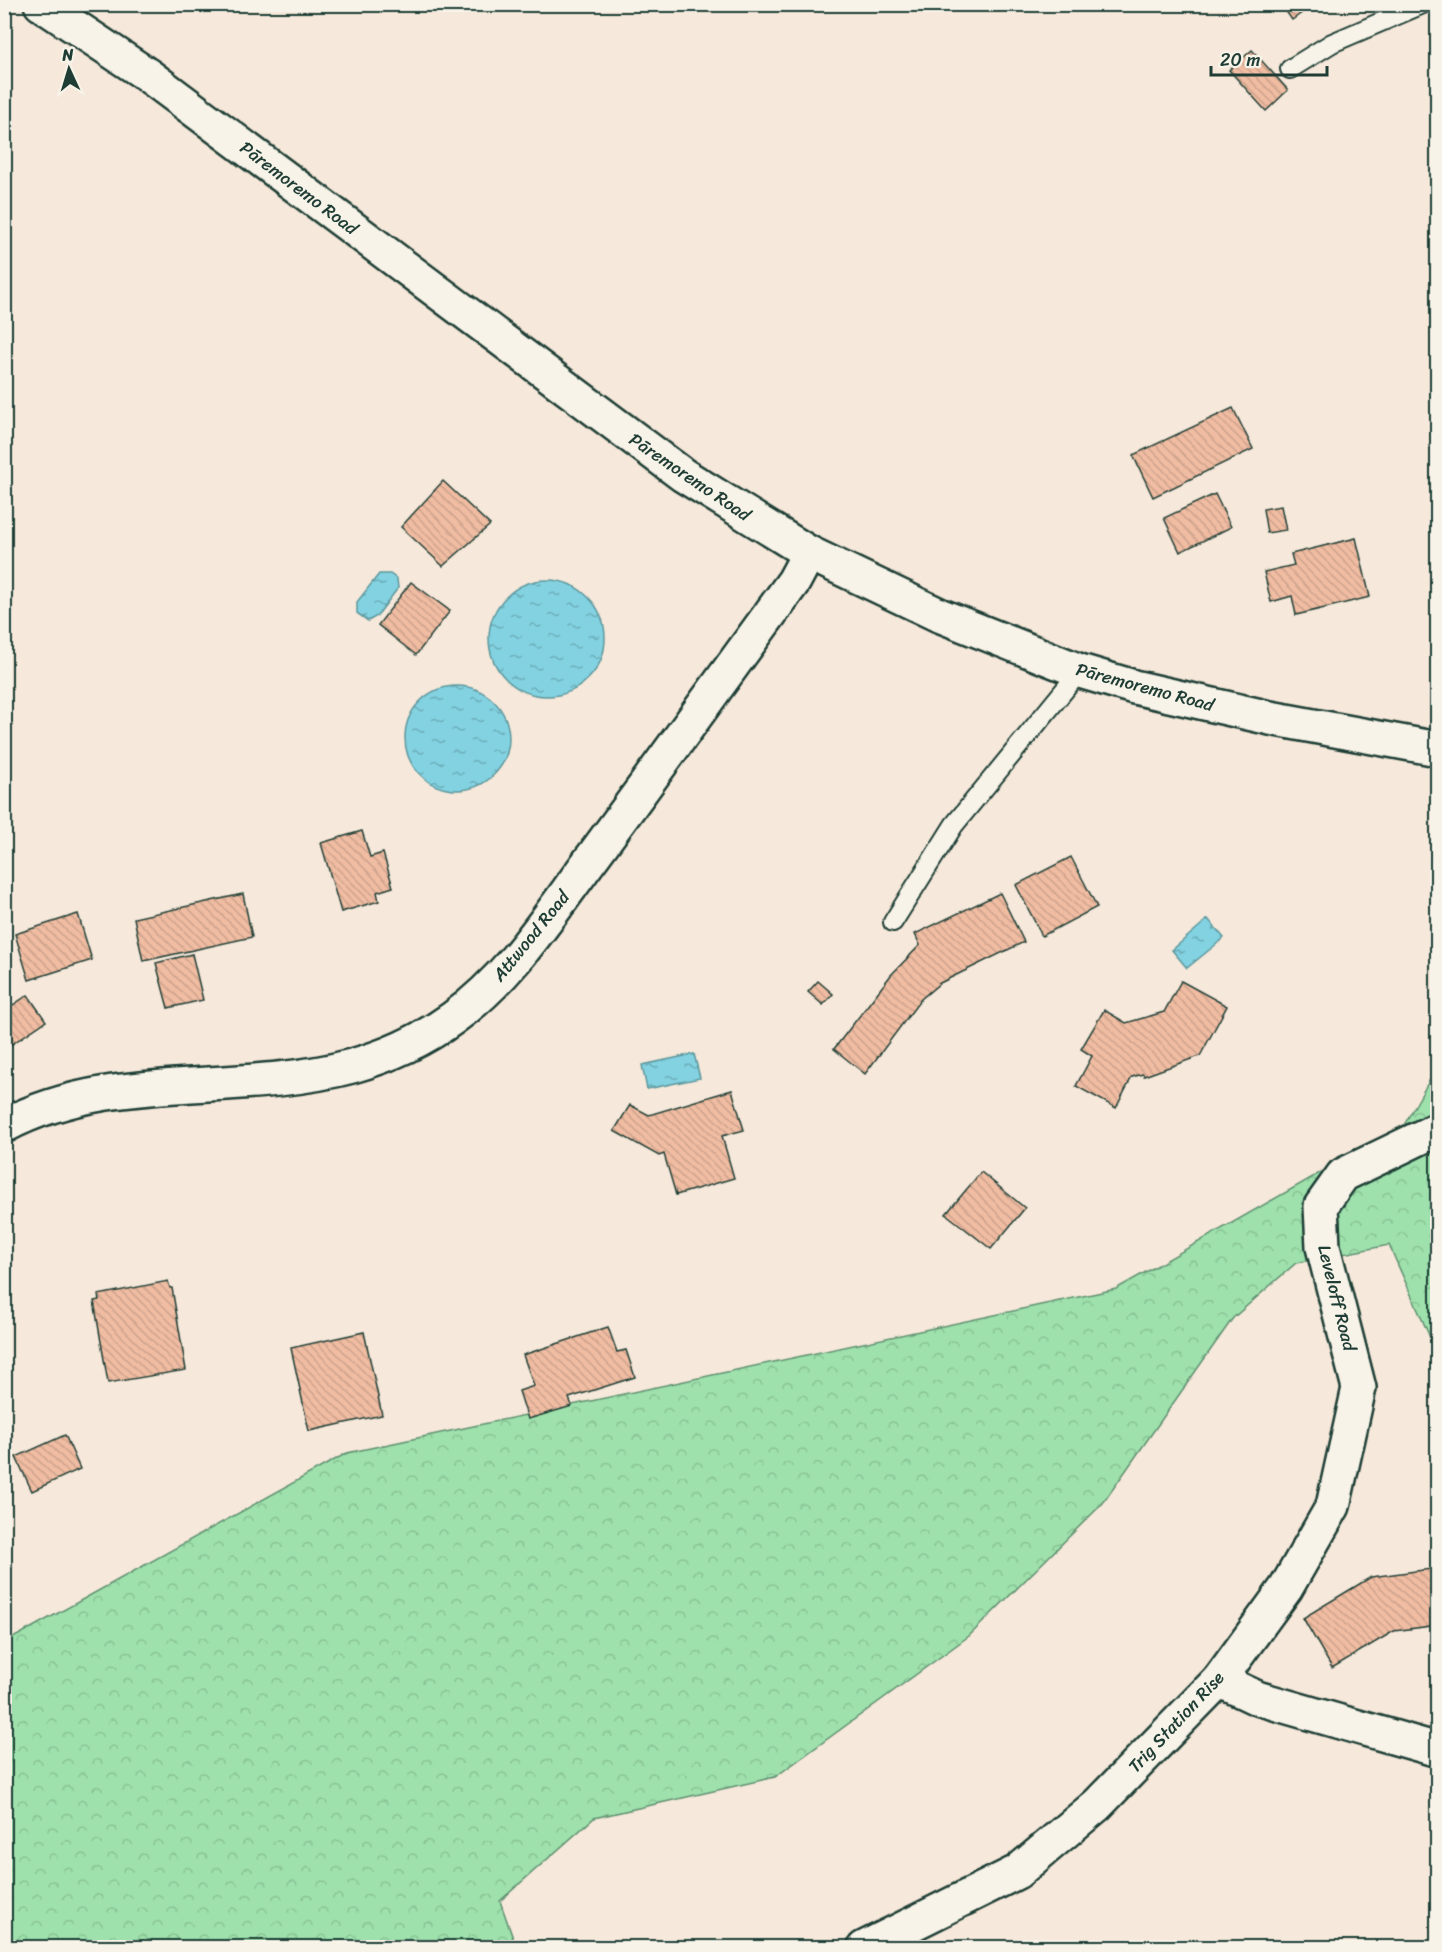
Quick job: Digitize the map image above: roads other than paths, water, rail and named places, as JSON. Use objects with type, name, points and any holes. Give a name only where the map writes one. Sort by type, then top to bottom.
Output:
[{"type":"street","name":"Pāremoremo Road","points":[[41,4],[149,76],[683,475],[809,553],[939,615],[1080,671],[1134,687],[1270,718],[1437,749]]},
{"type":"street","name":"Attwood Road","points":[[4,1126],[44,1107],[111,1092],[303,1075],[351,1066],[423,1038],[454,1018],[516,960],[794,581],[809,553]]},
{"type":"street","name":"Leveloff Road","points":[[1359,1388],[1323,1247],[1321,1206],[1343,1175],[1437,1129]]},
{"type":"street","name":"Trig Station Rise","points":[[864,1947],[1017,1872],[1097,1805],[1220,1680],[1286,1588],[1334,1506],[1359,1388]]},
{"type":"street","points":[[1220,1680],[1257,1698],[1437,1750]]},
{"type":"lane","points":[[1290,69],[1332,43],[1423,4]]},
{"type":"lane","points":[[893,922],[954,825],[1080,671]]},
{"type":"water","points":[[379,574],[390,574],[397,579],[398,588],[377,616],[368,621],[357,613],[357,602]]},
{"type":"water","points":[[547,580],[569,585],[588,597],[600,616],[605,638],[600,660],[588,679],[569,691],[547,696],[525,691],[506,679],[494,660],[489,638],[494,616],[506,597],[525,585]]},
{"type":"water","points":[[457,686],[477,690],[486,695],[500,709],[505,718],[509,738],[505,758],[500,767],[486,781],[477,786],[457,790],[437,786],[428,781],[414,767],[409,758],[405,738],[409,718],[414,709],[428,695],[437,690]]},
{"type":"water","points":[[1208,919],[1224,938],[1187,968],[1172,950]]},
{"type":"water","points":[[694,1054],[700,1078],[647,1089],[642,1065]]}]
